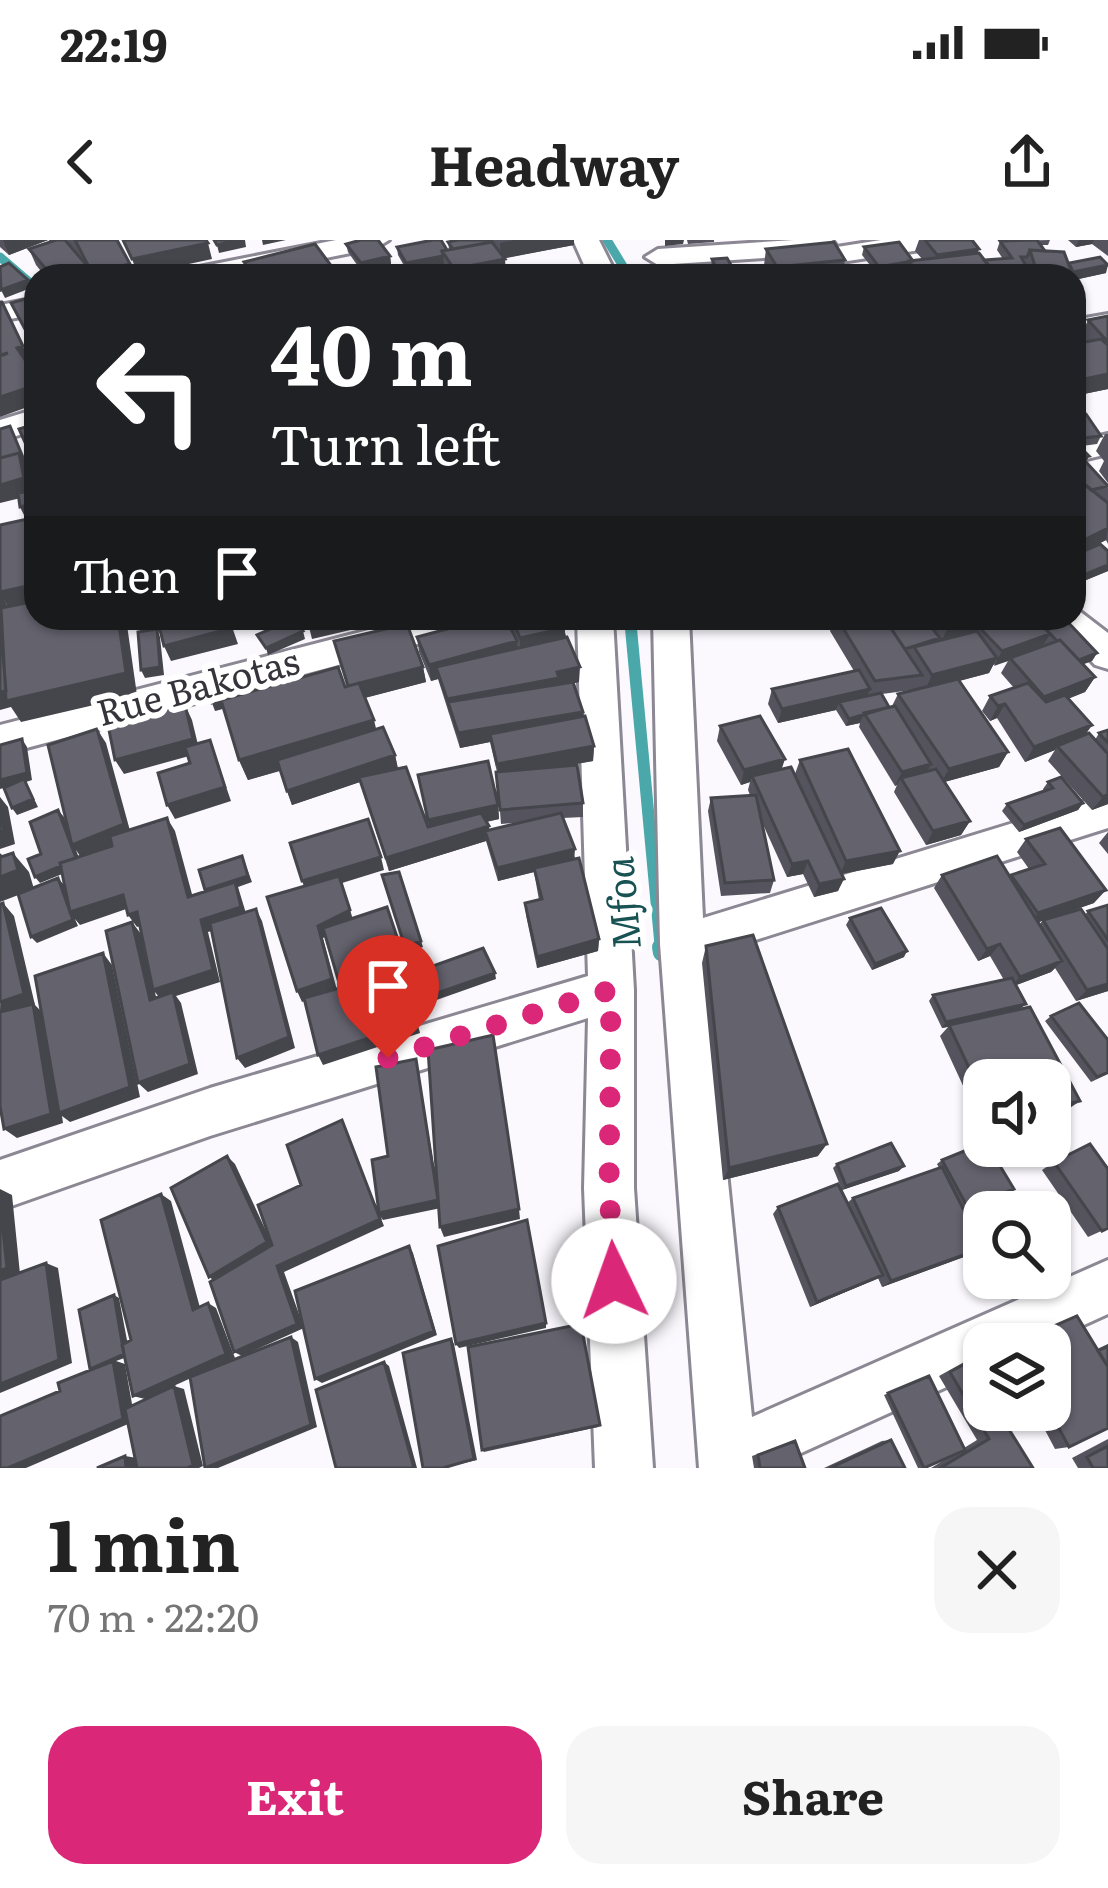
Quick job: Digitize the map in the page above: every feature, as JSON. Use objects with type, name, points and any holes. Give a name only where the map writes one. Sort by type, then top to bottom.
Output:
[{"type":"street","points":[[245,264],[326,245],[376,240]]},
{"type":"street","points":[[655,258],[834,254],[933,240]]},
{"type":"street","name":"Rue Bakotas","points":[[0,740],[420,630]]},
{"type":"street","points":[[596,630],[611,990],[609,1188],[623,1468]]},
{"type":"street","points":[[671,630],[682,944],[728,1462],[1108,1287]]},
{"type":"street","points":[[1081,630],[1108,655]]},
{"type":"street","points":[[682,944],[1108,811]]},
{"type":"street","points":[[0,1185],[210,1112],[611,990]]},
{"type":"building","points":[[65,240],[86,264],[42,264],[29,249]]},
{"type":"building","points":[[75,240],[117,240],[130,264],[87,264]]},
{"type":"building","points":[[123,240],[206,240],[208,243],[132,259]]},
{"type":"building","points":[[378,240],[390,256],[361,263],[346,244]]},
{"type":"building","points":[[441,240],[447,250],[442,251],[443,256],[406,263],[397,247]]},
{"type":"building","points":[[925,240],[972,240],[979,249],[937,255]]},
{"type":"building","points":[[1037,240],[1045,251],[1030,250],[1027,257],[1021,257],[1025,264],[987,264],[984,260],[1012,258],[1000,241]]},
{"type":"building","points":[[448,242],[492,242],[453,249]]},
{"type":"building","points":[[492,242],[505,259],[451,264],[442,251]]},
{"type":"building","points":[[834,242],[845,260],[775,264],[766,249]]},
{"type":"building","points":[[899,242],[913,261],[877,264],[864,247]]},
{"type":"building","points":[[315,244],[330,264],[245,264]]},
{"type":"building","points":[[1030,250],[1064,252],[1068,264],[1034,264]]},
{"type":"building","points":[[979,253],[988,264],[911,264],[909,261]]},
{"type":"building","points":[[1100,257],[1108,265],[1086,269],[1086,264],[1069,263]]},
{"type":"building","points":[[9,263],[24,281],[1,290],[0,267]]},
{"type":"building","points":[[24,299],[24,327],[11,303]]},
{"type":"building","points":[[2,302],[23,346],[17,348],[24,358],[24,389],[0,397],[0,356],[8,353],[0,355]]},
{"type":"building","points":[[1108,316],[1108,342],[1088,320]]},
{"type":"building","points":[[1101,339],[1108,345],[1108,374],[1086,379],[1086,342]]},
{"type":"building","points":[[1086,414],[1101,436],[1086,438]]},
{"type":"building","points":[[10,426],[22,455],[0,458],[0,429]]},
{"type":"building","points":[[19,453],[24,478],[0,485],[0,458]]},
{"type":"building","points":[[1086,462],[1108,486],[1091,490],[1086,486]]},
{"type":"building","points":[[1086,485],[1108,503],[1108,528],[1086,539]]},
{"type":"building","points":[[24,520],[24,587],[0,592],[0,525]]},
{"type":"building","points":[[1100,544],[1108,551],[1108,565],[1086,574],[1086,550]]},
{"type":"building","points":[[24,603],[24,630],[120,630],[126,673],[6,701],[1,608]]},
{"type":"building","points":[[0,618],[6,691],[0,692]]},
{"type":"building","points":[[157,630],[160,667],[141,670],[138,632]]},
{"type":"building","points":[[160,630],[224,630],[164,646]]},
{"type":"building","points":[[268,630],[303,631],[266,648],[257,635]]},
{"type":"building","points":[[381,630],[409,630],[423,667],[348,686],[334,641]]},
{"type":"building","points":[[443,630],[512,630],[517,641],[429,665],[417,637]]},
{"type":"building","points":[[517,630],[556,630],[520,638]]},
{"type":"building","points":[[844,630],[892,630],[922,675],[875,681]]},
{"type":"building","points":[[892,630],[934,630],[940,638],[905,649]]},
{"type":"building","points":[[982,630],[1046,630],[1050,634],[1002,651]]},
{"type":"building","points":[[1047,630],[1075,630],[1097,653],[1079,660]]},
{"type":"building","points":[[977,631],[997,658],[932,675],[914,647]]},
{"type":"building","points":[[567,637],[580,667],[557,672],[559,678],[447,699],[436,667]]},
{"type":"building","points":[[1060,640],[1095,677],[1044,697],[1010,658]]},
{"type":"building","points":[[338,667],[345,687],[359,683],[374,720],[239,760],[221,700]]},
{"type":"building","points":[[859,670],[870,689],[782,709],[772,689]]},
{"type":"building","points":[[249,678],[253,691],[212,703],[208,689]]},
{"type":"building","points":[[958,679],[1008,752],[949,769],[898,694]]},
{"type":"building","points":[[573,682],[583,712],[458,733],[448,702]]},
{"type":"building","points":[[1028,683],[1046,702],[1065,695],[1092,725],[1034,747],[1005,704],[998,706],[990,696]]},
{"type":"building","points":[[881,693],[889,707],[849,719],[839,702]]},
{"type":"building","points":[[185,705],[193,739],[115,760],[108,725]]},
{"type":"building","points":[[895,706],[931,764],[902,772],[864,713]]},
{"type":"building","points":[[585,716],[594,746],[497,764],[490,734]]},
{"type":"building","points":[[760,716],[785,759],[744,770],[720,726]]},
{"type":"building","points":[[383,727],[395,755],[287,791],[277,760]]},
{"type":"building","points":[[97,729],[124,824],[72,845],[48,745]]},
{"type":"building","points":[[1089,733],[1108,754],[1108,794],[1103,797],[1057,746]]},
{"type":"building","points":[[22,739],[27,773],[0,780],[0,745]]},
{"type":"building","points":[[210,740],[225,787],[167,805],[158,773],[190,763],[185,747]]},
{"type":"building","points":[[848,749],[900,851],[846,861],[800,760]]},
{"type":"building","points":[[488,761],[498,805],[428,820],[418,775]]},
{"type":"building","points":[[577,765],[583,803],[500,810],[496,772]]},
{"type":"building","points":[[406,767],[428,827],[481,813],[489,826],[386,858],[359,777]]},
{"type":"building","points":[[791,767],[844,879],[819,884],[808,861],[792,864],[752,776]]},
{"type":"building","points":[[936,769],[970,821],[933,831],[901,778]]},
{"type":"building","points":[[1061,777],[1083,803],[1024,825],[1007,804],[1053,788],[1048,782]]},
{"type":"building","points":[[24,779],[33,799],[12,808],[4,788]]},
{"type":"building","points":[[756,795],[774,880],[725,883],[711,798]]},
{"type":"building","points":[[58,810],[76,858],[35,877],[28,859],[41,854],[30,822]]},
{"type":"building","points":[[561,813],[575,849],[497,868],[485,831]]},
{"type":"building","points":[[167,818],[188,897],[235,882],[241,907],[201,920],[213,970],[153,990],[137,912],[128,915],[123,895],[70,912],[60,863],[112,846],[110,836]]},
{"type":"building","points":[[368,819],[381,857],[302,881],[290,843]]},
{"type":"building","points":[[1060,828],[1106,890],[1038,913],[1011,875],[1045,864],[1026,839]]},
{"type":"building","points":[[13,853],[18,870],[0,877],[0,855]]},
{"type":"building","points":[[242,856],[248,876],[205,890],[199,870]]},
{"type":"building","points":[[997,856],[1062,961],[1020,977],[1000,944],[987,949],[942,875]]},
{"type":"building","points":[[579,858],[599,939],[537,957],[525,903],[542,899],[534,868]]},
{"type":"building","points":[[399,872],[421,941],[405,947],[382,875]]},
{"type":"building","points":[[339,876],[350,910],[318,926],[332,979],[297,991],[267,897]]},
{"type":"building","points":[[58,878],[73,920],[31,937],[18,894]]},
{"type":"building","points":[[0,904],[24,994],[0,1002]]},
{"type":"building","points":[[1108,905],[1108,940],[1088,911]]},
{"type":"building","points":[[387,907],[406,964],[340,986],[323,928]]},
{"type":"building","points":[[881,908],[907,951],[875,964],[850,918]]},
{"type":"building","points":[[256,909],[289,1037],[237,1058],[210,923]]},
{"type":"building","points":[[1081,909],[1108,949],[1108,984],[1087,990],[1043,920]]},
{"type":"building","points":[[132,922],[150,1000],[173,992],[190,1064],[138,1083],[106,931]]},
{"type":"building","points":[[753,935],[827,1144],[729,1168],[706,946]]},
{"type":"building","points":[[483,948],[495,973],[426,997],[419,971]]},
{"type":"building","points":[[103,953],[130,1087],[59,1113],[35,976]]},
{"type":"building","points":[[400,971],[417,1022],[318,1055],[304,998]]},
{"type":"building","points":[[1012,978],[1026,1004],[946,1022],[933,995]]},
{"type":"building","points":[[1079,1003],[1108,1040],[1108,1072],[1097,1077],[1051,1016]]},
{"type":"building","points":[[33,1004],[51,1114],[4,1129],[0,1012]]},
{"type":"building","points":[[1030,1007],[1058,1059],[965,1059],[949,1025]]},
{"type":"building","points":[[493,1035],[519,1209],[440,1227],[428,1050]]},
{"type":"building","points":[[416,1059],[438,1200],[379,1213],[372,1160],[388,1156],[376,1067]]},
{"type":"building","points":[[342,1120],[380,1219],[277,1266],[297,1324],[234,1352],[210,1282],[272,1245],[258,1205],[301,1185],[287,1145]]},
{"type":"building","points":[[891,1143],[904,1166],[846,1186],[837,1164]]},
{"type":"building","points":[[1090,1144],[1108,1169],[1108,1228],[1102,1231],[1057,1167],[1071,1167],[1071,1154]]},
{"type":"building","points":[[963,1152],[963,1167],[1001,1167],[1014,1189],[963,1191],[963,1199],[942,1160]]},
{"type":"building","points":[[227,1156],[267,1242],[209,1277],[171,1188]]},
{"type":"building","points":[[942,1167],[963,1208],[963,1255],[891,1281],[853,1198]]},
{"type":"building","points":[[838,1184],[883,1275],[817,1302],[778,1207]]},
{"type":"building","points":[[161,1194],[193,1310],[208,1303],[226,1354],[133,1396],[122,1345],[131,1340],[101,1220]]},
{"type":"building","points":[[0,1203],[7,1268],[0,1271]]},
{"type":"building","points":[[527,1220],[546,1323],[456,1344],[438,1246]]},
{"type":"building","points":[[409,1246],[434,1331],[315,1379],[295,1291]]},
{"type":"building","points":[[46,1263],[59,1360],[0,1384],[0,1280]]},
{"type":"building","points":[[114,1295],[124,1354],[90,1369],[79,1310]]},
{"type":"building","points":[[1077,1316],[1108,1367],[1108,1428],[1069,1447],[1060,1431],[1071,1431],[1071,1323],[1061,1323]]},
{"type":"building","points":[[581,1324],[600,1425],[482,1450],[468,1347]]},
{"type":"building","points":[[291,1337],[311,1425],[205,1468],[190,1377]]},
{"type":"building","points":[[451,1339],[474,1459],[423,1468],[403,1353]]},
{"type":"building","points":[[1108,1346],[1108,1367],[1098,1351]]},
{"type":"building","points":[[113,1361],[123,1419],[0,1468],[0,1416],[60,1391],[58,1383]]},
{"type":"building","points":[[384,1362],[414,1468],[336,1468],[316,1390]]},
{"type":"building","points":[[963,1365],[963,1394],[950,1372]]},
{"type":"building","points":[[929,1376],[965,1450],[924,1468],[888,1393]]},
{"type":"building","points":[[174,1386],[193,1465],[137,1468],[125,1409]]},
{"type":"building","points":[[984,1431],[1010,1431],[1033,1468],[940,1468],[989,1439]]},
{"type":"building","points":[[891,1440],[905,1468],[830,1468]]},
{"type":"building","points":[[795,1441],[805,1468],[760,1468],[758,1455]]},
{"type":"building","points":[[1108,1446],[1108,1468],[1093,1468],[1087,1457]]},
{"type":"building","points":[[125,1456],[126,1468],[97,1468]]},
{"type":"waterway","name":"Mfoa","points":[[607,240],[622,264]]},
{"type":"waterway","points":[[0,257],[24,278]]},
{"type":"waterway","name":"Mfoa","points":[[631,630],[661,950]]},
{"type":"waterway","name":"Mfoa","points":[[660,947],[661,953]]},
{"type":"route","points":[[388,1058],[611,990],[609,1188],[614,1281]]}]
